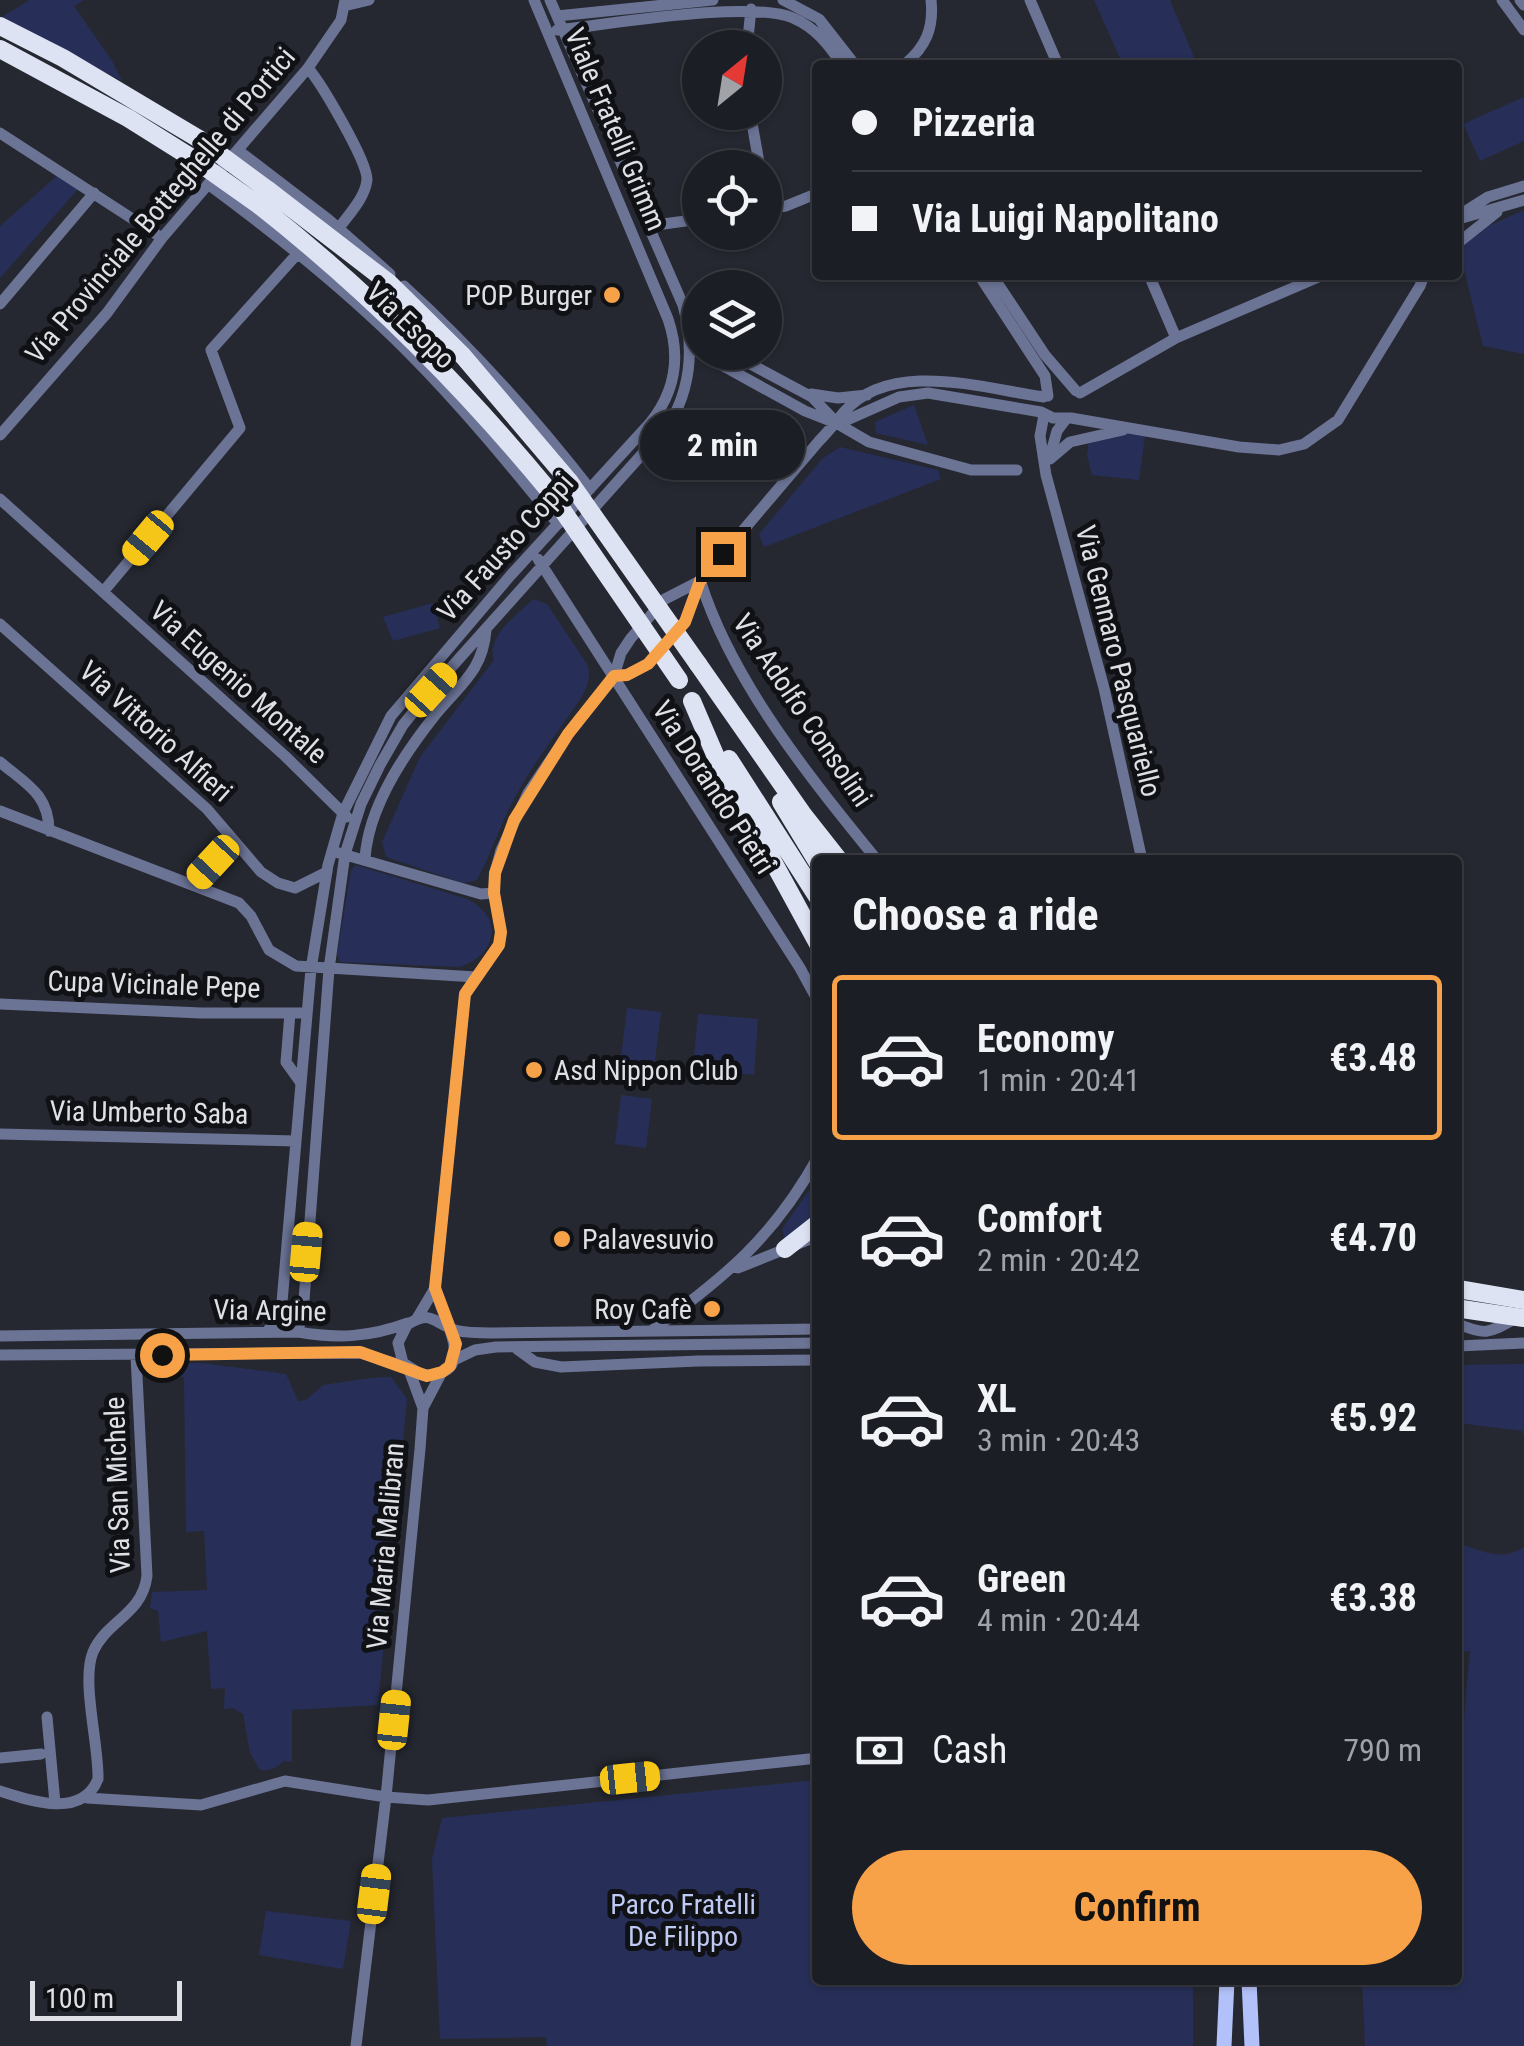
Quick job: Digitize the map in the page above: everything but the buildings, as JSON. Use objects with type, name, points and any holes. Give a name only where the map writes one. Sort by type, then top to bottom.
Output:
[{"type":"highway","points":[[0,26],[63,58],[199,138],[389,283],[463,356],[569,481],[835,855]]},
{"type":"highway","points":[[0,49],[128,118],[196,160],[324,256],[383,310],[497,428],[550,492],[679,680],[812,889]]},
{"type":"highway","points":[[698,664],[813,855]]},
{"type":"highway","points":[[692,701],[716,757],[812,933]]},
{"type":"highway","points":[[784,1249],[812,1228]]},
{"type":"highway","points":[[1462,1291],[1524,1300]]},
{"type":"highway","points":[[1462,1308],[1524,1316]]},
{"type":"main road","points":[[1224,2046],[1228,1985]]},
{"type":"main road","points":[[1249,1985],[1252,2046]]},
{"type":"street","points":[[345,3],[369,0]]},
{"type":"street","name":"Viale Fratelli Grimm","points":[[534,0],[673,334],[682,337]]},
{"type":"street","name":"Viale Fratelli Grimm","points":[[550,0],[682,303]]},
{"type":"street","points":[[548,32],[557,16],[713,0]]},
{"type":"street","points":[[783,0],[819,19],[851,60]]},
{"type":"street","points":[[910,60],[923,48],[927,38],[931,0]]},
{"type":"street","points":[[1030,0],[1056,60]]},
{"type":"street","points":[[1502,0],[1524,30]]},
{"type":"street","name":"Via Provinciale Botteghelle di Portici","points":[[0,435],[308,68],[337,27],[345,3]]},
{"type":"street","points":[[548,32],[752,9],[773,10],[804,23],[829,45],[839,60]]},
{"type":"street","points":[[749,30],[752,9]]},
{"type":"street","points":[[308,68],[324,86],[366,172],[362,194],[339,228]]},
{"type":"street","points":[[0,134],[162,238]]},
{"type":"street","name":"Via Esopo","points":[[239,150],[339,228],[451,331],[528,412],[590,489]]},
{"type":"street","name":"Via Esopo","points":[[208,184],[298,253],[406,350],[492,442],[558,524]]},
{"type":"street","points":[[1462,215],[1488,197],[1524,186]]},
{"type":"street","points":[[0,304],[94,193]]},
{"type":"street","points":[[782,206],[812,195]]},
{"type":"street","points":[[1462,217],[1524,200]]},
{"type":"street","points":[[1462,240],[1505,206]]},
{"type":"street","points":[[649,226],[682,221]]},
{"type":"street","points":[[103,592],[240,428],[211,350],[298,253]]},
{"type":"street","points":[[982,280],[1045,376],[1046,397]]},
{"type":"street","points":[[995,280],[1045,355],[1078,392],[1085,415]]},
{"type":"street","points":[[1151,280],[1176,338]]},
{"type":"street","points":[[838,424],[843,413],[868,395],[894,384],[924,379],[1046,397],[1078,392],[1176,338],[1310,280]]},
{"type":"street","points":[[614,676],[627,675],[648,664],[685,622],[700,581],[838,424],[899,397],[928,393],[1068,418],[1085,415],[1130,428],[1262,449],[1292,448],[1316,438],[1346,408],[1423,280]]},
{"type":"street","name":"Via Fausto Coppi","points":[[298,1332],[304,1300],[343,813],[391,716],[663,406],[675,363],[673,334]]},
{"type":"street","name":"Via Fausto Coppi","points":[[267,1332],[280,1313],[282,1302],[311,969],[327,872],[404,725],[670,423],[679,407],[687,370]]},
{"type":"street","name":"Viale Fratelli Grimm","points":[[740,370],[805,412],[838,424]]},
{"type":"street","points":[[762,370],[816,400],[838,424],[870,442],[971,470],[1017,470]]},
{"type":"street","points":[[802,391],[838,398],[868,395]]},
{"type":"street","name":"Via Gennaro Pasquariello","points":[[1046,397],[1040,436],[1046,475],[1104,688],[1141,855]]},
{"type":"street","points":[[1046,475],[1056,431],[1068,418]]},
{"type":"street","points":[[1050,459],[1070,442],[1130,428]]},
{"type":"street","name":"Via Eugenio Montale","points":[[0,499],[353,825]]},
{"type":"street","name":"Via Dorando Pietri","points":[[533,551],[812,990]]},
{"type":"street","points":[[700,581],[665,600],[620,653],[614,676],[528,793],[500,850],[494,893],[501,932],[499,945],[463,1004],[435,1288],[416,1320],[400,1336],[398,1351],[407,1368],[427,1376],[442,1372],[452,1361],[475,1350],[812,1344]]},
{"type":"street","name":"Via Adolfo Consolini","points":[[700,581],[712,620],[753,690],[827,798],[873,855]]},
{"type":"street","name":"Via Vittorio Alfieri","points":[[0,624],[207,809],[262,872],[288,886],[307,885],[327,872]]},
{"type":"street","name":"Via Fausto Coppi","points":[[365,859],[369,831],[388,790],[419,736],[483,658],[486,629]]},
{"type":"street","points":[[1,764],[44,800],[49,812],[49,831]]},
{"type":"street","points":[[0,811],[242,906],[268,950],[288,963],[311,969],[476,977]]},
{"type":"street","points":[[193,884],[233,841]]},
{"type":"street","points":[[338,853],[481,894],[494,893]]},
{"type":"street","name":"Cupa Vicinale Pepe","points":[[0,1004],[201,1014],[307,1013]]},
{"type":"street","name":"Via Fausto Coppi","points":[[290,1013],[286,1062],[301,1084]]},
{"type":"street","name":"Via Umberto Saba","points":[[0,1134],[296,1141]]},
{"type":"street","points":[[654,1330],[729,1271],[771,1230],[812,1165]]},
{"type":"street","points":[[729,1271],[812,1238]]},
{"type":"street","points":[[435,1288],[456,1344],[452,1361]]},
{"type":"street","points":[[1462,1326],[1480,1333],[1492,1332],[1524,1316]]},
{"type":"street","points":[[416,1320],[432,1318],[450,1329],[493,1333],[812,1329]]},
{"type":"street","name":"Via Argine","points":[[0,1336],[298,1332],[362,1336],[416,1320]]},
{"type":"street","points":[[1462,1346],[1524,1343]]},
{"type":"street","points":[[517,1349],[536,1362],[561,1368],[812,1360]]},
{"type":"street","name":"Via Argine","points":[[0,1355],[360,1352],[407,1368]]},
{"type":"street","name":"Via San Michele","points":[[87,1798],[98,1779],[89,1673],[92,1655],[108,1632],[139,1602],[148,1576],[136,1356]]},
{"type":"street","name":"Via Maria Malibran","points":[[356,2046],[386,1797],[423,1408],[407,1368]]},
{"type":"street","name":"Via Maria Malibran","points":[[423,1408],[442,1372]]},
{"type":"street","points":[[47,1717],[55,1803]]},
{"type":"street","points":[[0,1758],[41,1754]]},
{"type":"street","points":[[0,1791],[38,1802],[87,1798],[201,1806],[278,1781],[386,1797],[442,1799],[812,1759]]},
{"type":"green space","points":[[30,0],[84,0],[74,6],[122,81],[0,18]]},
{"type":"green space","points":[[1094,0],[1170,0],[1195,60],[1121,60]]},
{"type":"green space","points":[[1524,97],[1524,141],[1480,161],[1463,124]]},
{"type":"green space","points":[[58,175],[78,189],[0,278],[0,226]]},
{"type":"green space","points":[[1524,210],[1524,354],[1483,346],[1462,247],[1488,226]]},
{"type":"green space","points":[[914,405],[928,445],[876,433],[875,422]]},
{"type":"green space","points":[[1115,429],[1145,436],[1139,480],[1092,475],[1087,455],[1089,439]]},
{"type":"green space","points":[[840,447],[938,470],[941,479],[764,547],[759,534],[823,458]]},
{"type":"green space","points":[[533,599],[547,604],[587,664],[588,681],[582,697],[517,794],[477,880],[463,883],[386,857],[382,842],[420,757],[494,660],[494,643],[499,634]]},
{"type":"green space","points":[[433,603],[440,628],[393,641],[383,617]]},
{"type":"green space","points":[[356,865],[477,905],[491,924],[489,945],[472,962],[459,967],[340,962],[337,955],[351,870]]},
{"type":"green space","points":[[627,1008],[661,1012],[654,1069],[620,1065]]},
{"type":"green space","points":[[698,1014],[758,1019],[754,1075],[693,1069]]},
{"type":"green space","points":[[621,1095],[652,1099],[646,1148],[615,1144]]},
{"type":"green space","points":[[812,1186],[812,1217],[785,1238],[782,1229]]},
{"type":"green space","points":[[201,1363],[286,1374],[298,1401],[306,1400],[323,1385],[391,1377],[407,1399],[378,1705],[292,1710],[292,1762],[284,1761],[268,1770],[260,1770],[250,1753],[243,1714],[233,1708],[224,1709],[225,1688],[211,1689],[207,1631],[161,1642],[158,1611],[150,1608],[152,1592],[207,1590],[204,1531],[186,1532],[184,1377],[176,1376],[176,1364]]},
{"type":"green space","points":[[1524,1364],[1524,1436],[1522,1431],[1462,1424],[1462,1365]]},
{"type":"green space","points":[[1462,1544],[1500,1554],[1524,1547],[1524,2046],[1365,2046],[1362,1985],[1462,1985],[1462,1758],[1470,1651],[1462,1652]]},
{"type":"green space","name":"Parco Fratelli De Filippo","points":[[812,1781],[812,1985],[1193,1985],[1193,2046],[547,2046],[546,2037],[440,2039],[432,1859],[442,1818]]},
{"type":"green space","points":[[266,1911],[351,1921],[343,1969],[259,1955]]},
{"type":"place","name":"POP Burger","points":[[612,295]]},
{"type":"place","name":"Asd Nippon Club","points":[[534,1070]]},
{"type":"place","name":"Palavesuvio","points":[[562,1239]]},
{"type":"place","name":"Roy Cafè","points":[[712,1309]]},
{"type":"route","points":[[162,1355],[360,1352],[427,1376],[450,1366],[456,1344],[435,1288],[463,1004],[470,983],[486,967],[499,945],[500,918],[494,893],[500,850],[528,793],[568,734],[614,676],[639,671],[685,622],[700,581],[723,554]]}]
